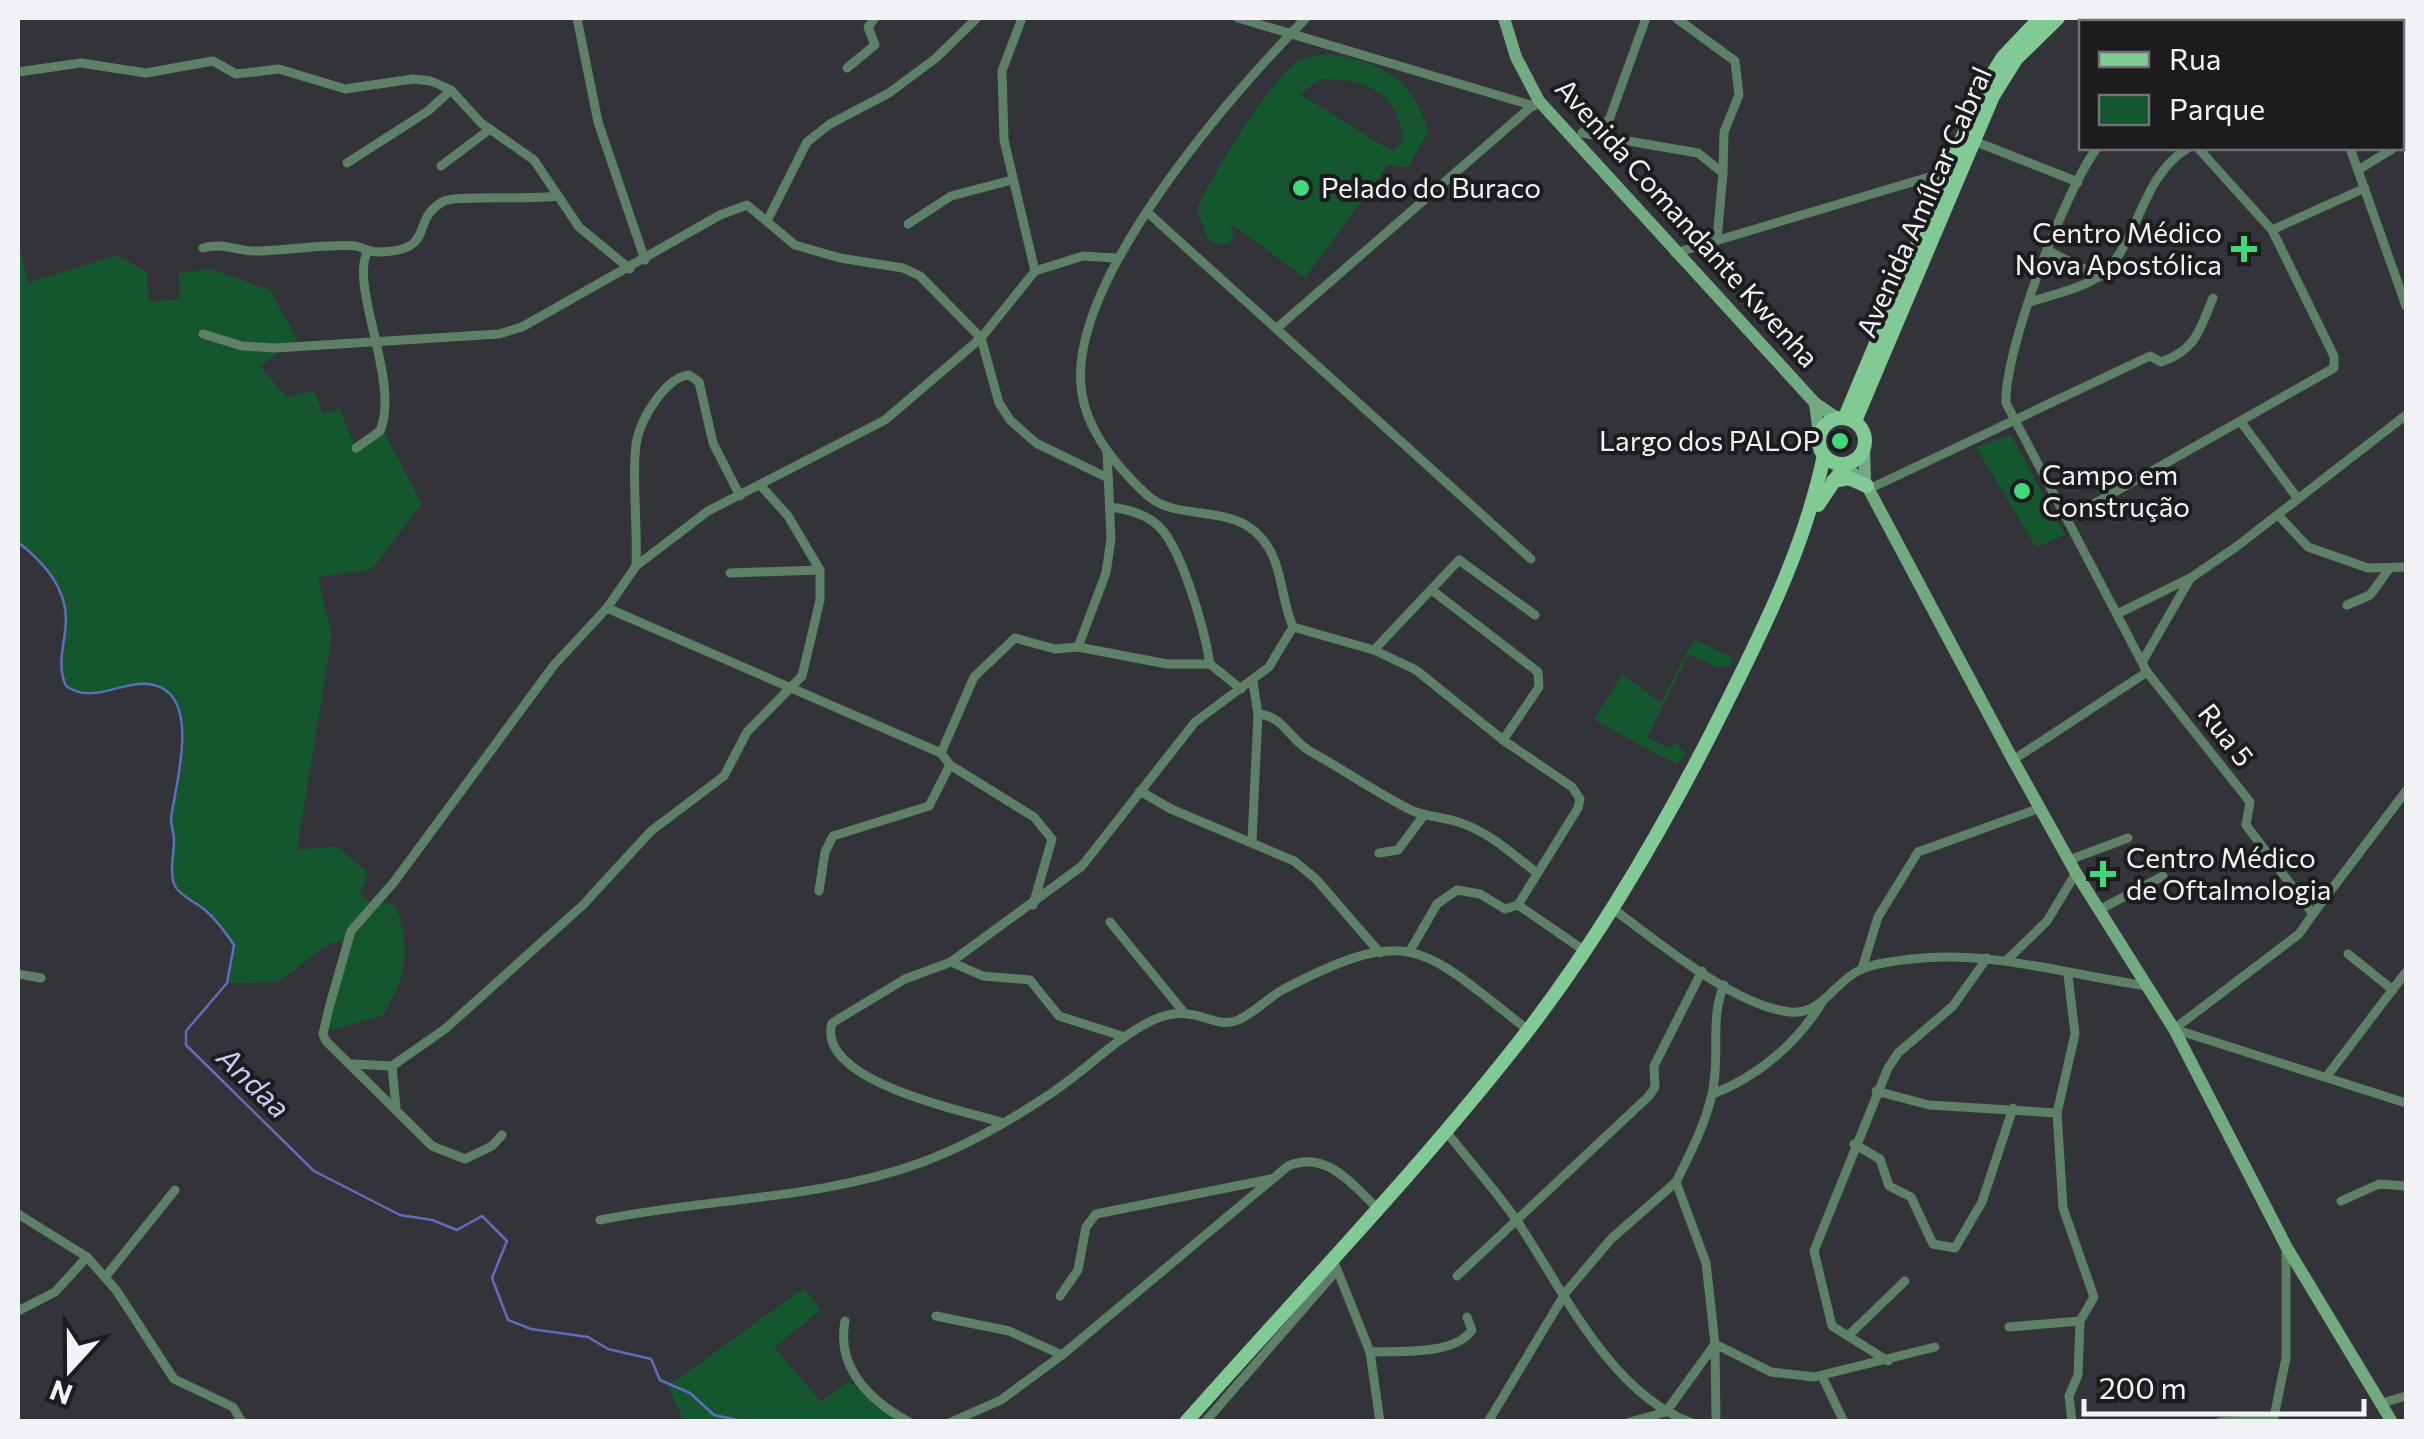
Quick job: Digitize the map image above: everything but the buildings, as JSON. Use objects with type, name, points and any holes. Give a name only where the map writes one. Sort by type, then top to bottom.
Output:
[{"type":"main road","name":"Avenida Comandante Kwenha","points":[[1504,18],[1516,56],[1547,110],[1576,135],[1676,253],[1814,403],[1846,418]]},
{"type":"main road","name":"Avenida Amílcar Cabral","points":[[1846,418],[1992,73],[2040,18]]},
{"type":"main road","name":"Avenida Amílcar Cabral","points":[[1846,418],[1993,96],[2016,59],[2058,18]]},
{"type":"main road","points":[[1808,522],[1824,455],[1814,403]]},
{"type":"main road","points":[[1820,434],[1846,418],[1864,433],[1867,486]]},
{"type":"main road","points":[[1186,1422],[1278,1335],[1376,1208],[1528,1030],[1584,951],[1707,742],[1808,522],[1832,481],[1844,465],[1856,460],[1864,446]]},
{"type":"main road","points":[[1824,455],[1844,465],[1867,486],[2073,867],[2174,1029],[2286,1246],[2392,1422]]},
{"type":"main road","points":[[1832,481],[1848,478],[1867,486]]},
{"type":"street","points":[[577,18],[593,104],[645,260]]},
{"type":"street","points":[[847,68],[875,44],[868,27],[875,18]]},
{"type":"street","points":[[768,219],[807,142],[830,124],[889,93],[936,58],[976,18]]},
{"type":"street","points":[[1022,18],[1002,71],[1004,140],[1035,271]]},
{"type":"street","points":[[1238,18],[1547,110]]},
{"type":"street","points":[[1078,647],[1106,573],[1110,507],[1106,451],[1082,395],[1093,314],[1115,258],[1147,212],[1236,95],[1306,18]]},
{"type":"street","points":[[1576,135],[1608,120],[1646,18]]},
{"type":"street","points":[[1676,18],[1735,61],[1740,95],[1724,132],[1717,240]]},
{"type":"street","points":[[18,72],[81,63],[146,73],[213,62],[236,74],[279,69],[345,89],[413,79],[452,90],[490,129],[534,160],[579,227],[630,270]]},
{"type":"street","points":[[347,163],[417,119],[452,90]]},
{"type":"street","points":[[1277,328],[1532,106]]},
{"type":"street","points":[[441,166],[490,129]]},
{"type":"street","points":[[1576,135],[1698,153],[1723,173]]},
{"type":"street","points":[[1974,141],[2078,182]]},
{"type":"street","name":"Rua 5","points":[[2097,150],[2078,182],[2030,302],[2005,390],[2013,419],[2145,667],[2250,802],[2246,826],[2313,914]]},
{"type":"street","points":[[2030,302],[2099,277],[2114,260],[2151,188],[2173,156],[2184,150]]},
{"type":"street","points":[[2066,519],[2334,368],[2334,356],[2272,230],[2200,150]]},
{"type":"street","points":[[2351,150],[2406,306]]},
{"type":"street","points":[[2358,170],[2391,150]]},
{"type":"street","points":[[1676,253],[1949,171]]},
{"type":"street","points":[[908,224],[951,196],[1012,180]]},
{"type":"street","points":[[2272,230],[2365,188]]},
{"type":"street","points":[[203,248],[217,244],[252,251],[355,246],[368,251],[414,245],[432,208],[450,198],[525,201],[558,196]]},
{"type":"street","points":[[203,334],[242,346],[377,344],[500,334],[630,270],[737,208],[754,208],[783,238],[796,245],[840,258],[903,268],[920,276],[982,338],[999,403],[1010,420],[1036,444],[1108,478]]},
{"type":"street","points":[[1147,212],[1531,558]]},
{"type":"street","points":[[356,448],[373,438],[385,420],[387,404],[365,276],[368,251]]},
{"type":"street","points":[[2050,251],[2099,277]]},
{"type":"street","points":[[502,1135],[474,1157],[456,1158],[432,1146],[380,1097],[323,1034],[346,940],[394,882],[554,665],[607,608],[636,566],[708,512],[885,420],[982,338],[1035,271],[1083,256],[1115,258]]},
{"type":"street","points":[[1867,486],[2150,356],[2162,362],[2184,354],[2196,343],[2213,298]]},
{"type":"street","points":[[636,566],[637,438],[669,384],[678,376],[690,375],[699,382],[713,442],[740,496]]},
{"type":"street","points":[[2117,614],[2192,576],[2406,415]]},
{"type":"street","points":[[2241,422],[2298,499]]},
{"type":"street","points":[[1001,1122],[870,1080],[831,1039],[832,1022],[855,1005],[952,962],[1033,905],[1098,851],[1195,722],[1269,667],[1294,626],[1271,551],[1257,532],[1236,520],[1162,504],[1106,451]]},
{"type":"street","points":[[352,1064],[392,1066],[445,1029],[583,905],[651,831],[717,783],[747,732],[805,670],[820,600],[820,570],[788,516],[761,486]]},
{"type":"street","points":[[1156,523],[1162,504]]},
{"type":"street","points":[[1110,507],[1156,523],[1164,532],[1199,610],[1210,664]]},
{"type":"street","points":[[2278,515],[2308,547],[2368,568],[2406,567]]},
{"type":"street","points":[[1374,650],[1459,560],[1535,614]]},
{"type":"street","points":[[730,573],[820,570]]},
{"type":"street","points":[[2347,605],[2370,595],[2389,570]]},
{"type":"street","points":[[2013,760],[2145,667],[2192,576]]},
{"type":"street","points":[[1433,590],[1538,672],[1540,688],[1503,740]]},
{"type":"street","points":[[607,608],[942,753],[950,765],[1048,829],[1050,851],[1033,905]]},
{"type":"street","points":[[1294,626],[1374,650],[1416,670],[1503,740],[1572,787],[1580,799],[1518,906],[1506,909],[1480,894],[1449,893],[1437,904],[1411,950]]},
{"type":"street","points":[[942,753],[974,677],[1011,640],[1055,649],[1078,647],[1167,664],[1210,664],[1242,690]]},
{"type":"street","points":[[1252,682],[1258,714],[1252,840]]},
{"type":"street","points":[[1258,714],[1272,715],[1308,751],[1424,815],[1460,822],[1489,836],[1536,872]]},
{"type":"street","points":[[819,891],[825,852],[834,836],[929,806],[950,765]]},
{"type":"street","points":[[1140,791],[1294,861],[1316,879],[1380,952]]},
{"type":"street","points":[[2174,1029],[2298,934],[2406,791]]},
{"type":"street","points":[[1862,968],[1878,917],[1918,852],[2040,808]]},
{"type":"street","points":[[1379,853],[1398,850],[1424,815]]},
{"type":"street","points":[[2008,959],[2047,921],[2073,867],[2128,838]]},
{"type":"street","points":[[2099,910],[2163,876]]},
{"type":"street","points":[[1518,906],[1584,951]]},
{"type":"street","points":[[1612,909],[1724,985],[1792,1013],[1805,1012],[1824,1000],[1862,968],[1914,959],[2008,959],[2068,974],[2146,986]]},
{"type":"street","points":[[1110,922],[1182,1010],[1226,1022],[1238,1020],[1277,993],[1343,960],[1411,950],[1437,958],[1528,1030]]},
{"type":"street","points":[[2348,954],[2393,990]]},
{"type":"street","points":[[1888,1361],[1829,1321],[1814,1260],[1876,1091],[1898,1053],[1953,1006],[1987,958]]},
{"type":"street","points":[[952,962],[983,976],[1030,980],[1059,1016],[1125,1037]]},
{"type":"street","points":[[1457,1276],[1650,1096],[1655,1087],[1654,1066],[1702,970]]},
{"type":"street","points":[[2327,1076],[2406,972]]},
{"type":"street","points":[[18,974],[41,978]]},
{"type":"street","points":[[2068,974],[2074,1034],[2057,1113],[2066,1226],[2094,1297],[2080,1321],[2078,1375],[2070,1396],[2072,1422]]},
{"type":"street","points":[[1489,1421],[1566,1292],[1611,1239],[1676,1182],[1712,1094],[1716,1060],[1713,1016],[1724,985]]},
{"type":"street","points":[[1712,1094],[1747,1077],[1783,1050],[1824,1000]]},
{"type":"street","points":[[600,1220],[686,1203],[833,1188],[948,1151],[1047,1096],[1125,1037],[1182,1010]]},
{"type":"street","points":[[2174,1029],[2406,1103]]},
{"type":"street","points":[[392,1066],[396,1108]]},
{"type":"street","points":[[1876,1091],[1929,1105],[2057,1113]]},
{"type":"street","points":[[1854,1144],[1880,1160],[1889,1186],[1910,1197],[1933,1244],[1951,1249],[1959,1246],[1975,1220],[2014,1108]]},
{"type":"street","points":[[1444,1130],[1515,1218],[1607,1360],[1666,1412],[1690,1422]]},
{"type":"street","points":[[951,1422],[1001,1400],[1062,1355],[1248,1204],[1271,1179],[1303,1159],[1338,1171],[1376,1208]]},
{"type":"street","points":[[1060,1296],[1078,1270],[1086,1227],[1096,1214],[1271,1179]]},
{"type":"street","points":[[1676,1182],[1706,1263],[1715,1344],[1716,1422]]},
{"type":"street","points":[[2341,1201],[2379,1184],[2406,1186]]},
{"type":"street","points":[[106,1276],[175,1190]]},
{"type":"street","points":[[18,1214],[87,1257],[106,1276],[174,1378],[233,1407],[242,1422]]},
{"type":"street","points":[[2220,1422],[2274,1420],[2286,1358],[2286,1246]]},
{"type":"street","points":[[18,1310],[55,1292],[87,1257]]},
{"type":"street","points":[[1334,1263],[1370,1352],[1380,1422]]},
{"type":"street","points":[[1850,1334],[1905,1281]]},
{"type":"street","points":[[936,1316],[1009,1331],[1062,1355]]},
{"type":"street","points":[[1370,1352],[1448,1349],[1464,1342],[1472,1330],[1466,1316]]},
{"type":"street","points":[[845,1321],[840,1343],[846,1362],[882,1407],[909,1422]]},
{"type":"street","points":[[2010,1326],[2080,1321]]},
{"type":"street","points":[[1715,1344],[1771,1372],[1822,1376],[1848,1366],[1888,1361],[1934,1347]]},
{"type":"street","points":[[1630,1422],[1666,1412],[1715,1344]]},
{"type":"street","points":[[1205,1422],[1243,1368]]},
{"type":"street","points":[[1822,1376],[1844,1422]]},
{"type":"street","points":[[2382,1404],[2406,1396]]},
{"type":"green space","name":"Pelado do Buraco","points":[[1327,54],[1363,62],[1392,75],[1414,98],[1428,132],[1408,167],[1388,165],[1305,278],[1229,222],[1234,233],[1230,242],[1221,245],[1208,240],[1197,209],[1227,153],[1270,90],[1296,63]],"holes":[[[1321,79],[1353,82],[1377,91],[1394,110],[1403,141],[1393,152],[1300,94]]]},
{"type":"green space","points":[[18,238],[28,283],[118,255],[147,273],[149,302],[179,299],[179,273],[210,269],[270,290],[297,339],[260,366],[287,398],[314,391],[323,414],[340,409],[353,443],[384,432],[422,504],[372,569],[318,577],[332,636],[297,850],[337,846],[368,873],[360,893],[368,901],[395,905],[404,935],[404,961],[383,1015],[329,1031],[345,940],[328,944],[278,982],[227,983],[234,945],[209,913],[177,890],[173,877],[172,821],[184,740],[178,710],[159,688],[144,685],[84,694],[72,689],[62,677],[63,618],[58,588],[37,559],[18,543]]},
{"type":"green space","name":"Campo em Construção","points":[[2011,435],[2065,535],[2036,547],[1976,447]]},
{"type":"green space","points":[[1694,639],[1731,657],[1731,666],[1718,667],[1689,654],[1647,737],[1669,748],[1676,743],[1686,754],[1676,764],[1594,720],[1622,674],[1661,703]]},
{"type":"green space","points":[[804,1288],[821,1310],[774,1347],[821,1402],[849,1381],[898,1421],[684,1421],[668,1386]]},
{"type":"waterway","name":"Andaa","points":[[18,542],[44,567],[62,598],[66,622],[62,670],[66,686],[89,693],[150,684],[173,698],[180,712],[182,749],[171,818],[173,881],[181,893],[213,918],[234,945],[227,983],[186,1031],[186,1045],[314,1171],[400,1215],[432,1220],[457,1230],[482,1216],[507,1241],[492,1278],[508,1320],[531,1329],[588,1337],[608,1349],[651,1359],[660,1380],[690,1393],[714,1415],[747,1422]]},
{"type":"place","name":"Pelado do Buraco","points":[[1301,188]]},
{"type":"place","name":"Centro Médico Nova Apostólica","points":[[2244,249]]},
{"type":"place","name":"Largo dos PALOP","points":[[1840,441]]},
{"type":"place","name":"Campo em Construção","points":[[2022,491]]},
{"type":"place","name":"Centro Médico de Oftalmologia","points":[[2103,874]]}]
